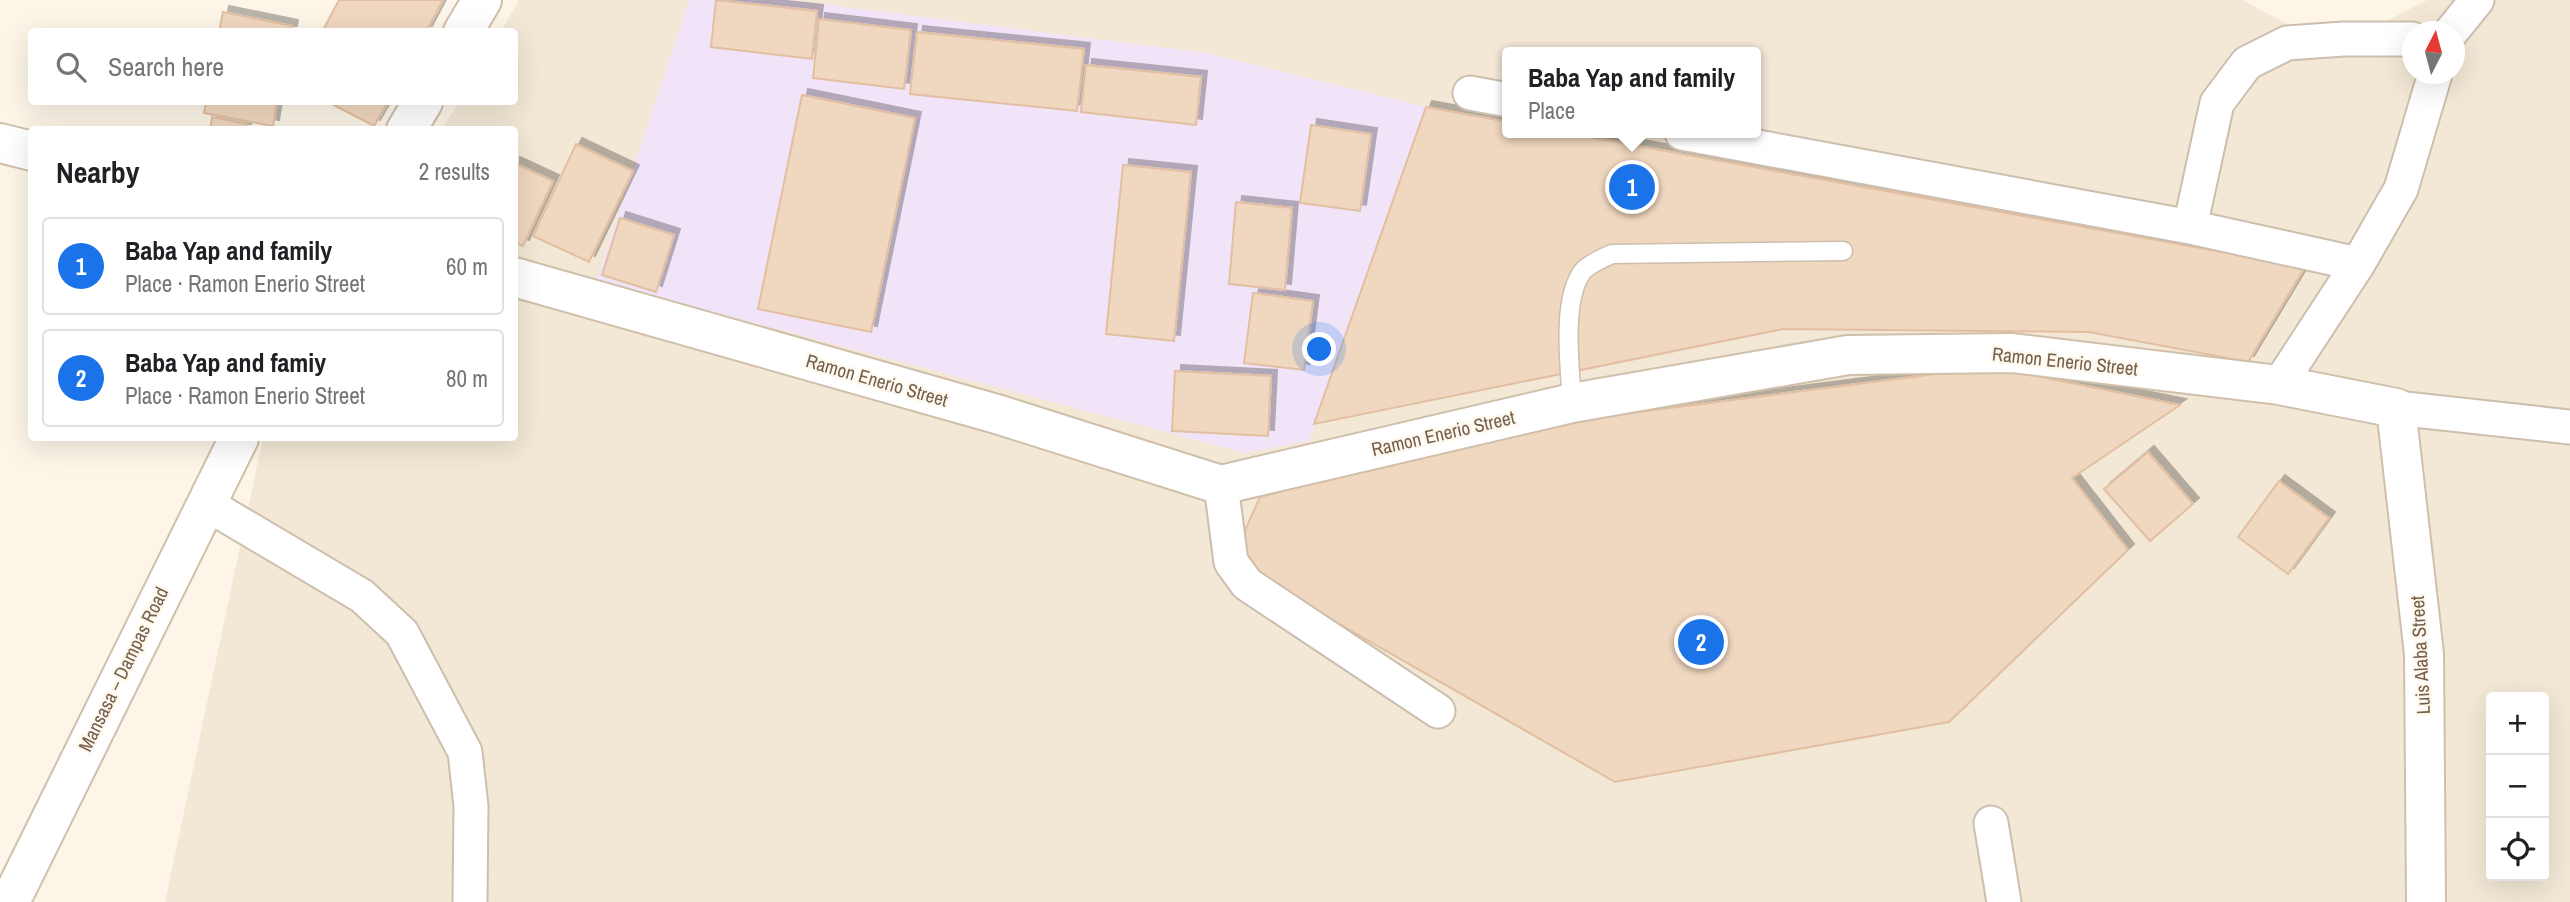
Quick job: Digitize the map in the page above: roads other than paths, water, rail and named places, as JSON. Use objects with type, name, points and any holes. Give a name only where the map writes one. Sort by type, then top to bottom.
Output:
[{"type":"street","points":[[465,28],[482,0]]},
{"type":"street","points":[[2460,21],[2477,0]]},
{"type":"street","points":[[2190,227],[2217,103],[2247,63],[2287,43],[2402,39]]},
{"type":"street","points":[[2279,385],[2358,264],[2401,189],[2432,84]]},
{"type":"street","points":[[1470,93],[1502,99]]},
{"type":"street","points":[[408,126],[420,105]]},
{"type":"street","points":[[1709,138],[2190,227],[2358,264]]},
{"type":"street","points":[[0,143],[28,150]]},
{"type":"street","name":"Ramon Enerio Street","points":[[518,278],[1000,415],[1221,485],[1572,403],[1848,355],[2012,353],[2279,385],[2396,408]]},
{"type":"street","points":[[2396,408],[2570,427]]},
{"type":"street","name":"Luis Alaba Street","points":[[2396,408],[2424,654],[2426,902]]},
{"type":"street","name":"Mansasa – Dampas Road","points":[[10,902],[237,441]]},
{"type":"street","points":[[1221,485],[1231,562],[1247,584],[1438,711]]},
{"type":"street","points":[[205,503],[362,596],[402,633],[465,752],[471,806],[470,902]]},
{"type":"street","points":[[1991,823],[2004,902]]},
{"type":"lane","points":[[1572,403],[1568,346],[1572,299],[1584,270],[1612,254],[1843,251]]},
{"type":"place","name":"Baba Yap and family","points":[[1632,187]]},
{"type":"place","name":"Baba Yap and famiy","points":[[1701,642]]}]
